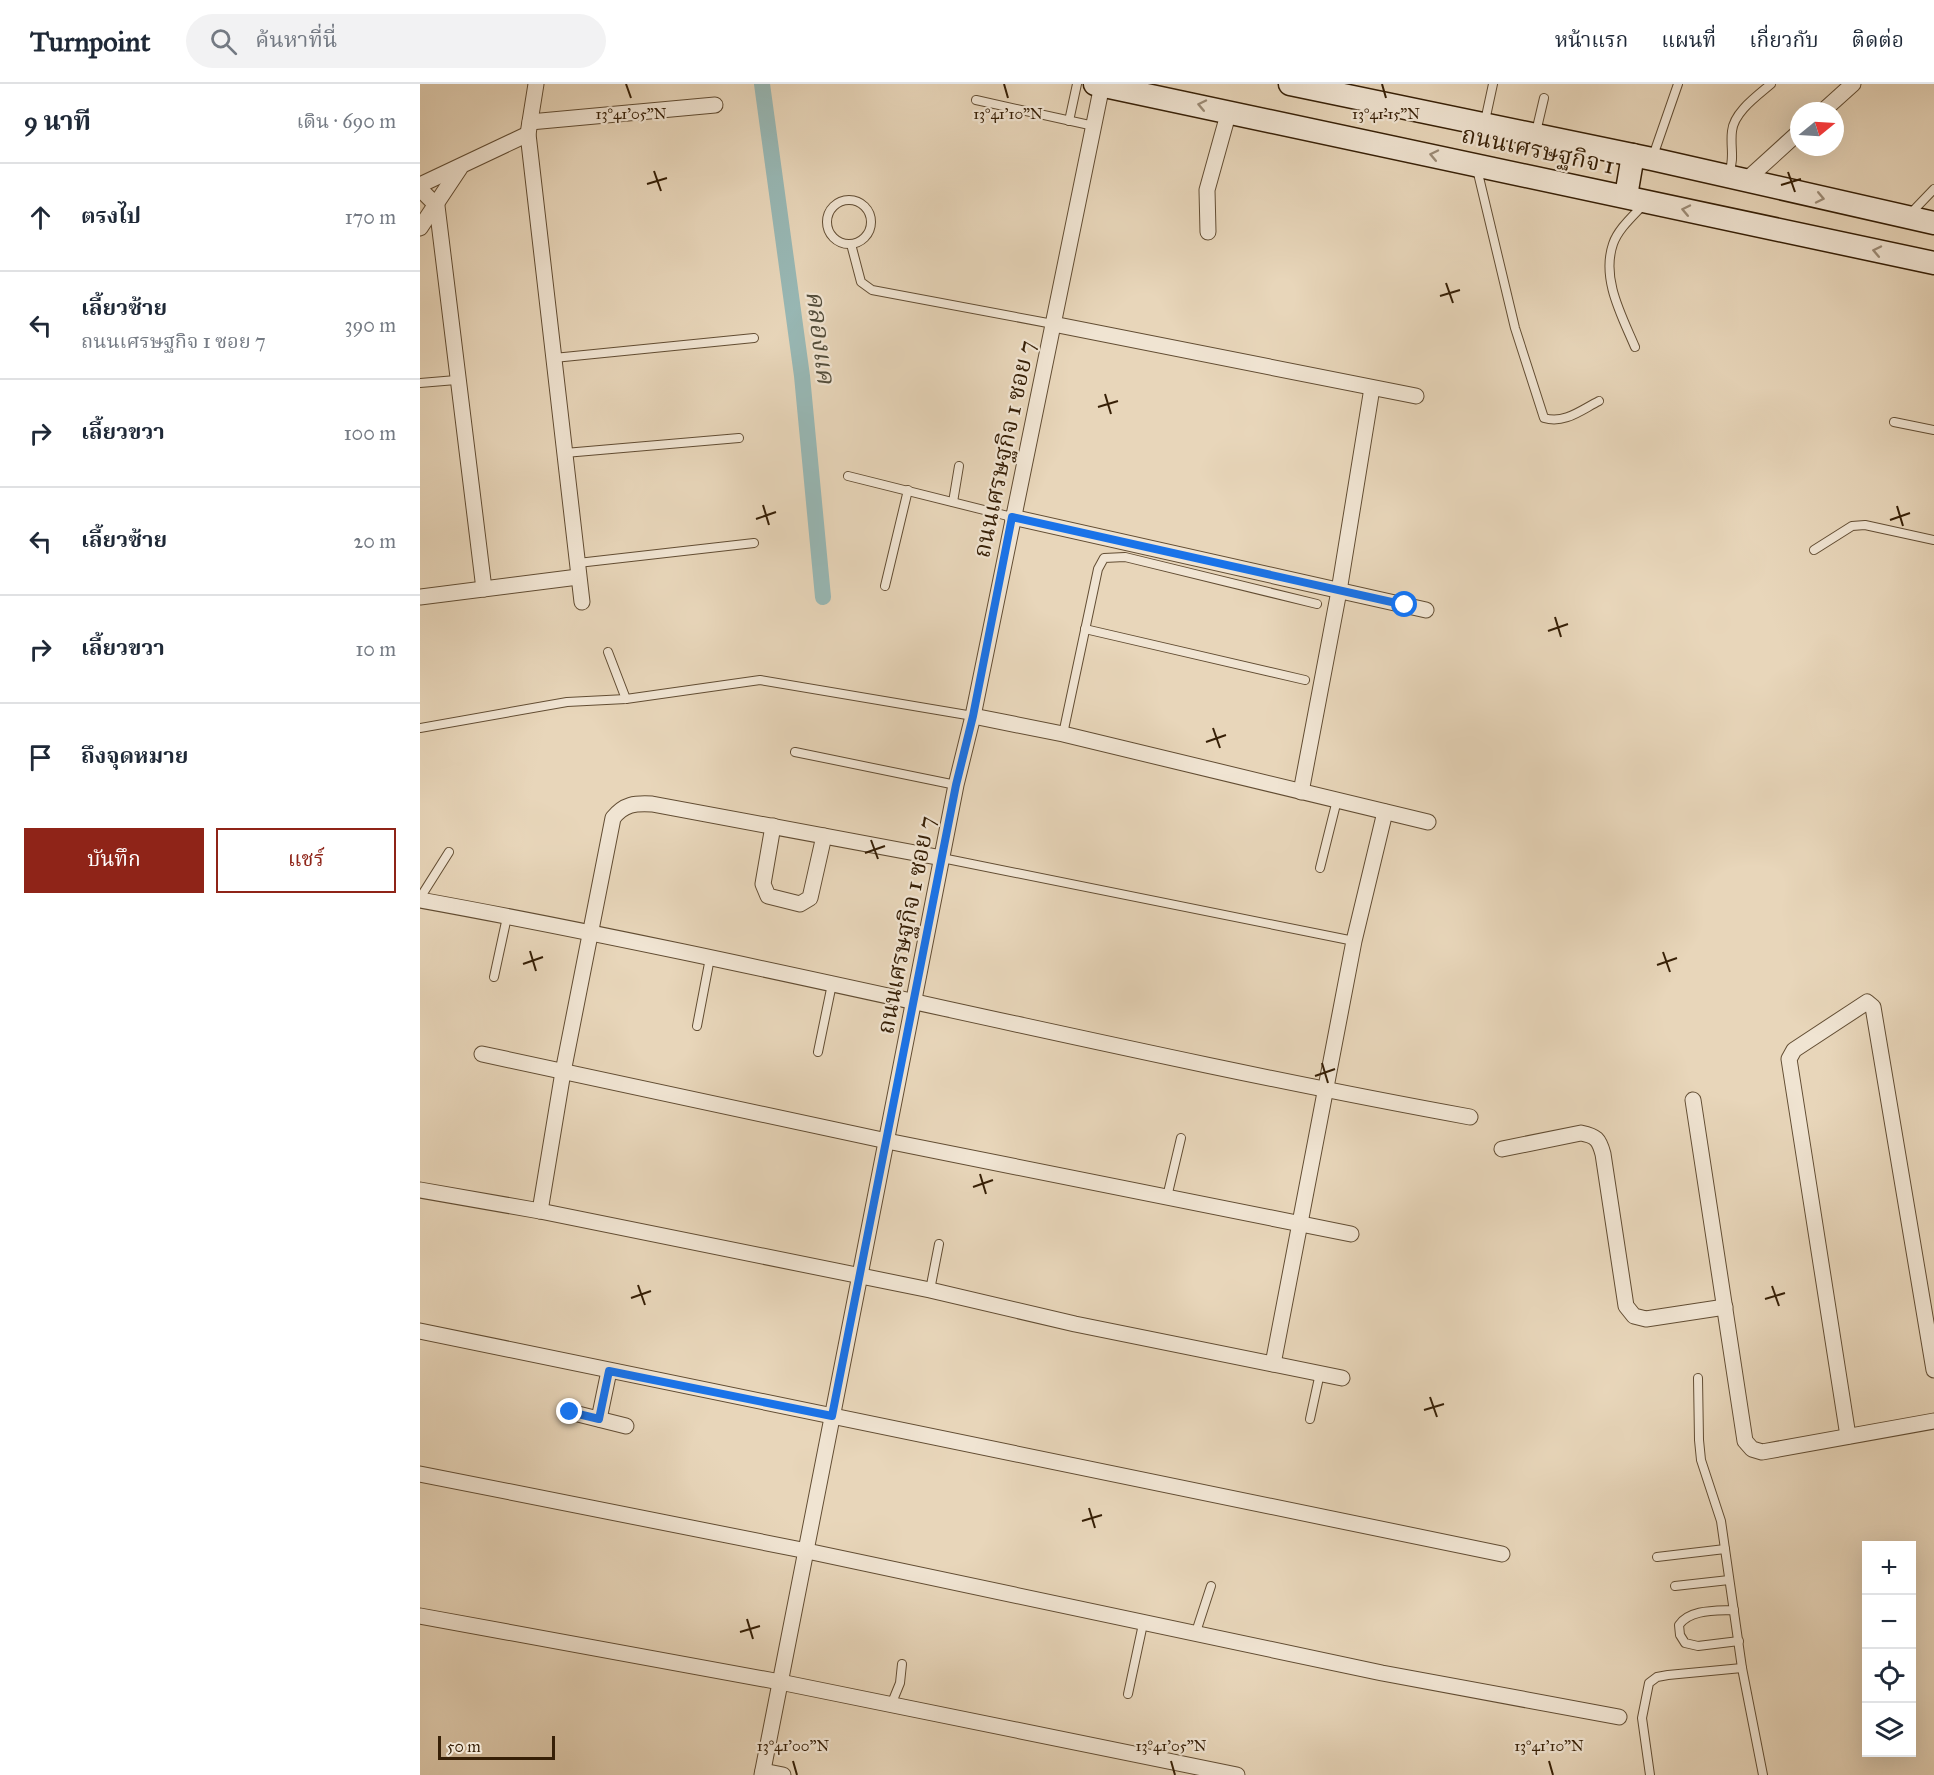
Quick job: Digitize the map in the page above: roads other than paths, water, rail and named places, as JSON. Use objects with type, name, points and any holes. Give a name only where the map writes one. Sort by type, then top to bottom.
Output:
[{"type":"main road","name":"ถนนเศรษฐกิจ 1","points":[[1290,84],[1328,88],[1484,125],[1643,157],[1736,180],[1934,223]]},
{"type":"main road","name":"ถนนเศรษฐกิจ 1","points":[[1099,85],[1934,263]]},
{"type":"main road","points":[[1636,199],[1643,157]]},
{"type":"street","points":[[536,84],[529,128],[582,602]]},
{"type":"street","points":[[1833,102],[1853,84]]},
{"type":"street","name":"ถนนเศรษฐกิจ 1 ซอย 7","points":[[763,1773],[956,785],[973,716],[1094,126],[1099,85]]},
{"type":"street","points":[[484,589],[436,206],[420,187],[460,168],[529,128],[715,105]]},
{"type":"street","points":[[1208,232],[1207,190],[1229,111]]},
{"type":"street","points":[[1736,180],[1790,139]]},
{"type":"street","points":[[420,228],[460,168]]},
{"type":"street","points":[[1053,324],[1416,396]]},
{"type":"street","points":[[1300,792],[1340,591],[1372,387]]},
{"type":"street","points":[[1012,517],[1426,610]]},
{"type":"street","points":[[420,597],[484,589],[578,570]]},
{"type":"street","points":[[973,716],[1063,734],[1428,822]]},
{"type":"street","points":[[540,1211],[563,1071],[613,818],[620,808],[635,803],[652,804],[942,858]]},
{"type":"street","points":[[1273,1364],[1298,1223],[1354,940],[1385,812]]},
{"type":"street","points":[[773,826],[763,884],[764,890],[768,896],[800,904],[810,898],[824,836]]},
{"type":"street","points":[[420,899],[592,932],[1324,1090],[1470,1117]]},
{"type":"street","points":[[1848,1436],[1790,1059],[1794,1050],[1867,1002],[1873,1007],[1934,1370]]},
{"type":"street","points":[[482,1054],[887,1141],[1351,1234]]},
{"type":"street","points":[[1694,1100],[1745,1441],[1752,1449],[1762,1452],[1934,1421]]},
{"type":"street","points":[[1502,1149],[1581,1133],[1593,1135],[1600,1140],[1603,1154],[1626,1306],[1634,1316],[1646,1319],[1725,1307]]},
{"type":"street","points":[[420,1190],[540,1211],[930,1290],[1075,1324],[1342,1378]]},
{"type":"street","points":[[420,1331],[1502,1554]]},
{"type":"street","points":[[599,1419],[609,1371]]},
{"type":"street","points":[[570,1412],[626,1426]]},
{"type":"street","points":[[420,1474],[807,1551],[1195,1635],[1619,1717]]},
{"type":"street","points":[[420,1616],[780,1682],[1237,1775]]},
{"type":"street","points":[[763,1773],[783,1775]]},
{"type":"lane","points":[[1069,121],[1077,84]]},
{"type":"lane","points":[[1484,125],[1493,84]]},
{"type":"lane","points":[[1643,157],[1678,84]]},
{"type":"lane","points":[[1736,180],[1732,130],[1744,108],[1770,84]]},
{"type":"lane","points":[[1535,136],[1544,98]]},
{"type":"lane","points":[[976,100],[1094,126]]},
{"type":"lane","points":[[1476,164],[1512,317],[1538,406],[1544,418],[1555,421],[1567,418],[1599,400]]},
{"type":"lane","points":[[1907,217],[1934,189]]},
{"type":"lane","points":[[852,199],[867,209],[871,227],[860,242],[851,244],[834,238],[827,221],[834,205],[852,199]]},
{"type":"lane","points":[[1635,347],[1611,288],[1610,267],[1612,245],[1636,199]]},
{"type":"lane","points":[[851,244],[861,282],[872,290],[1053,324]]},
{"type":"lane","points":[[554,358],[754,338]]},
{"type":"lane","points":[[420,383],[456,380]]},
{"type":"lane","points":[[1894,422],[1934,430]]},
{"type":"lane","points":[[565,453],[739,438]]},
{"type":"lane","points":[[953,502],[959,466]]},
{"type":"lane","points":[[848,476],[1012,517]]},
{"type":"lane","points":[[885,586],[908,490]]},
{"type":"lane","points":[[1814,550],[1840,532],[1859,525],[1881,527],[1934,540]]},
{"type":"lane","points":[[578,570],[754,543]]},
{"type":"lane","points":[[1063,734],[1098,569],[1104,558],[1125,557],[1317,604]]},
{"type":"lane","points":[[1085,629],[1305,680]]},
{"type":"lane","points":[[608,652],[626,699]]},
{"type":"lane","points":[[420,728],[567,702],[626,699],[760,680],[973,716]]},
{"type":"lane","points":[[795,752],[956,785]]},
{"type":"lane","points":[[1320,868],[1337,800]]},
{"type":"lane","points":[[420,899],[449,852]]},
{"type":"lane","points":[[942,858],[1354,940]]},
{"type":"lane","points":[[494,977],[507,916]]},
{"type":"lane","points":[[697,1026],[710,958]]},
{"type":"lane","points":[[818,1052],[832,984]]},
{"type":"lane","points":[[1167,1197],[1181,1138]]},
{"type":"lane","points":[[930,1290],[939,1244]]},
{"type":"lane","points":[[1310,1419],[1320,1373]]},
{"type":"lane","points":[[1698,1378],[1698,1440],[1701,1460],[1716,1503],[1742,1668],[1763,1775]]},
{"type":"lane","points":[[1657,1557],[1725,1549]]},
{"type":"lane","points":[[1675,1586],[1729,1580]]},
{"type":"lane","points":[[1195,1635],[1211,1586]]},
{"type":"lane","points":[[1734,1610],[1694,1614],[1684,1618],[1679,1625],[1680,1635],[1685,1643],[1698,1646],[1738,1641]]},
{"type":"lane","points":[[1128,1694],[1143,1624]]},
{"type":"lane","points":[[891,1705],[900,1683],[902,1664]]},
{"type":"lane","points":[[1650,1775],[1642,1718],[1649,1683],[1657,1677],[1668,1675],[1742,1668]]},
{"type":"waterway","name":"คลองแค","points":[[762,84],[802,376],[823,597]]}]
